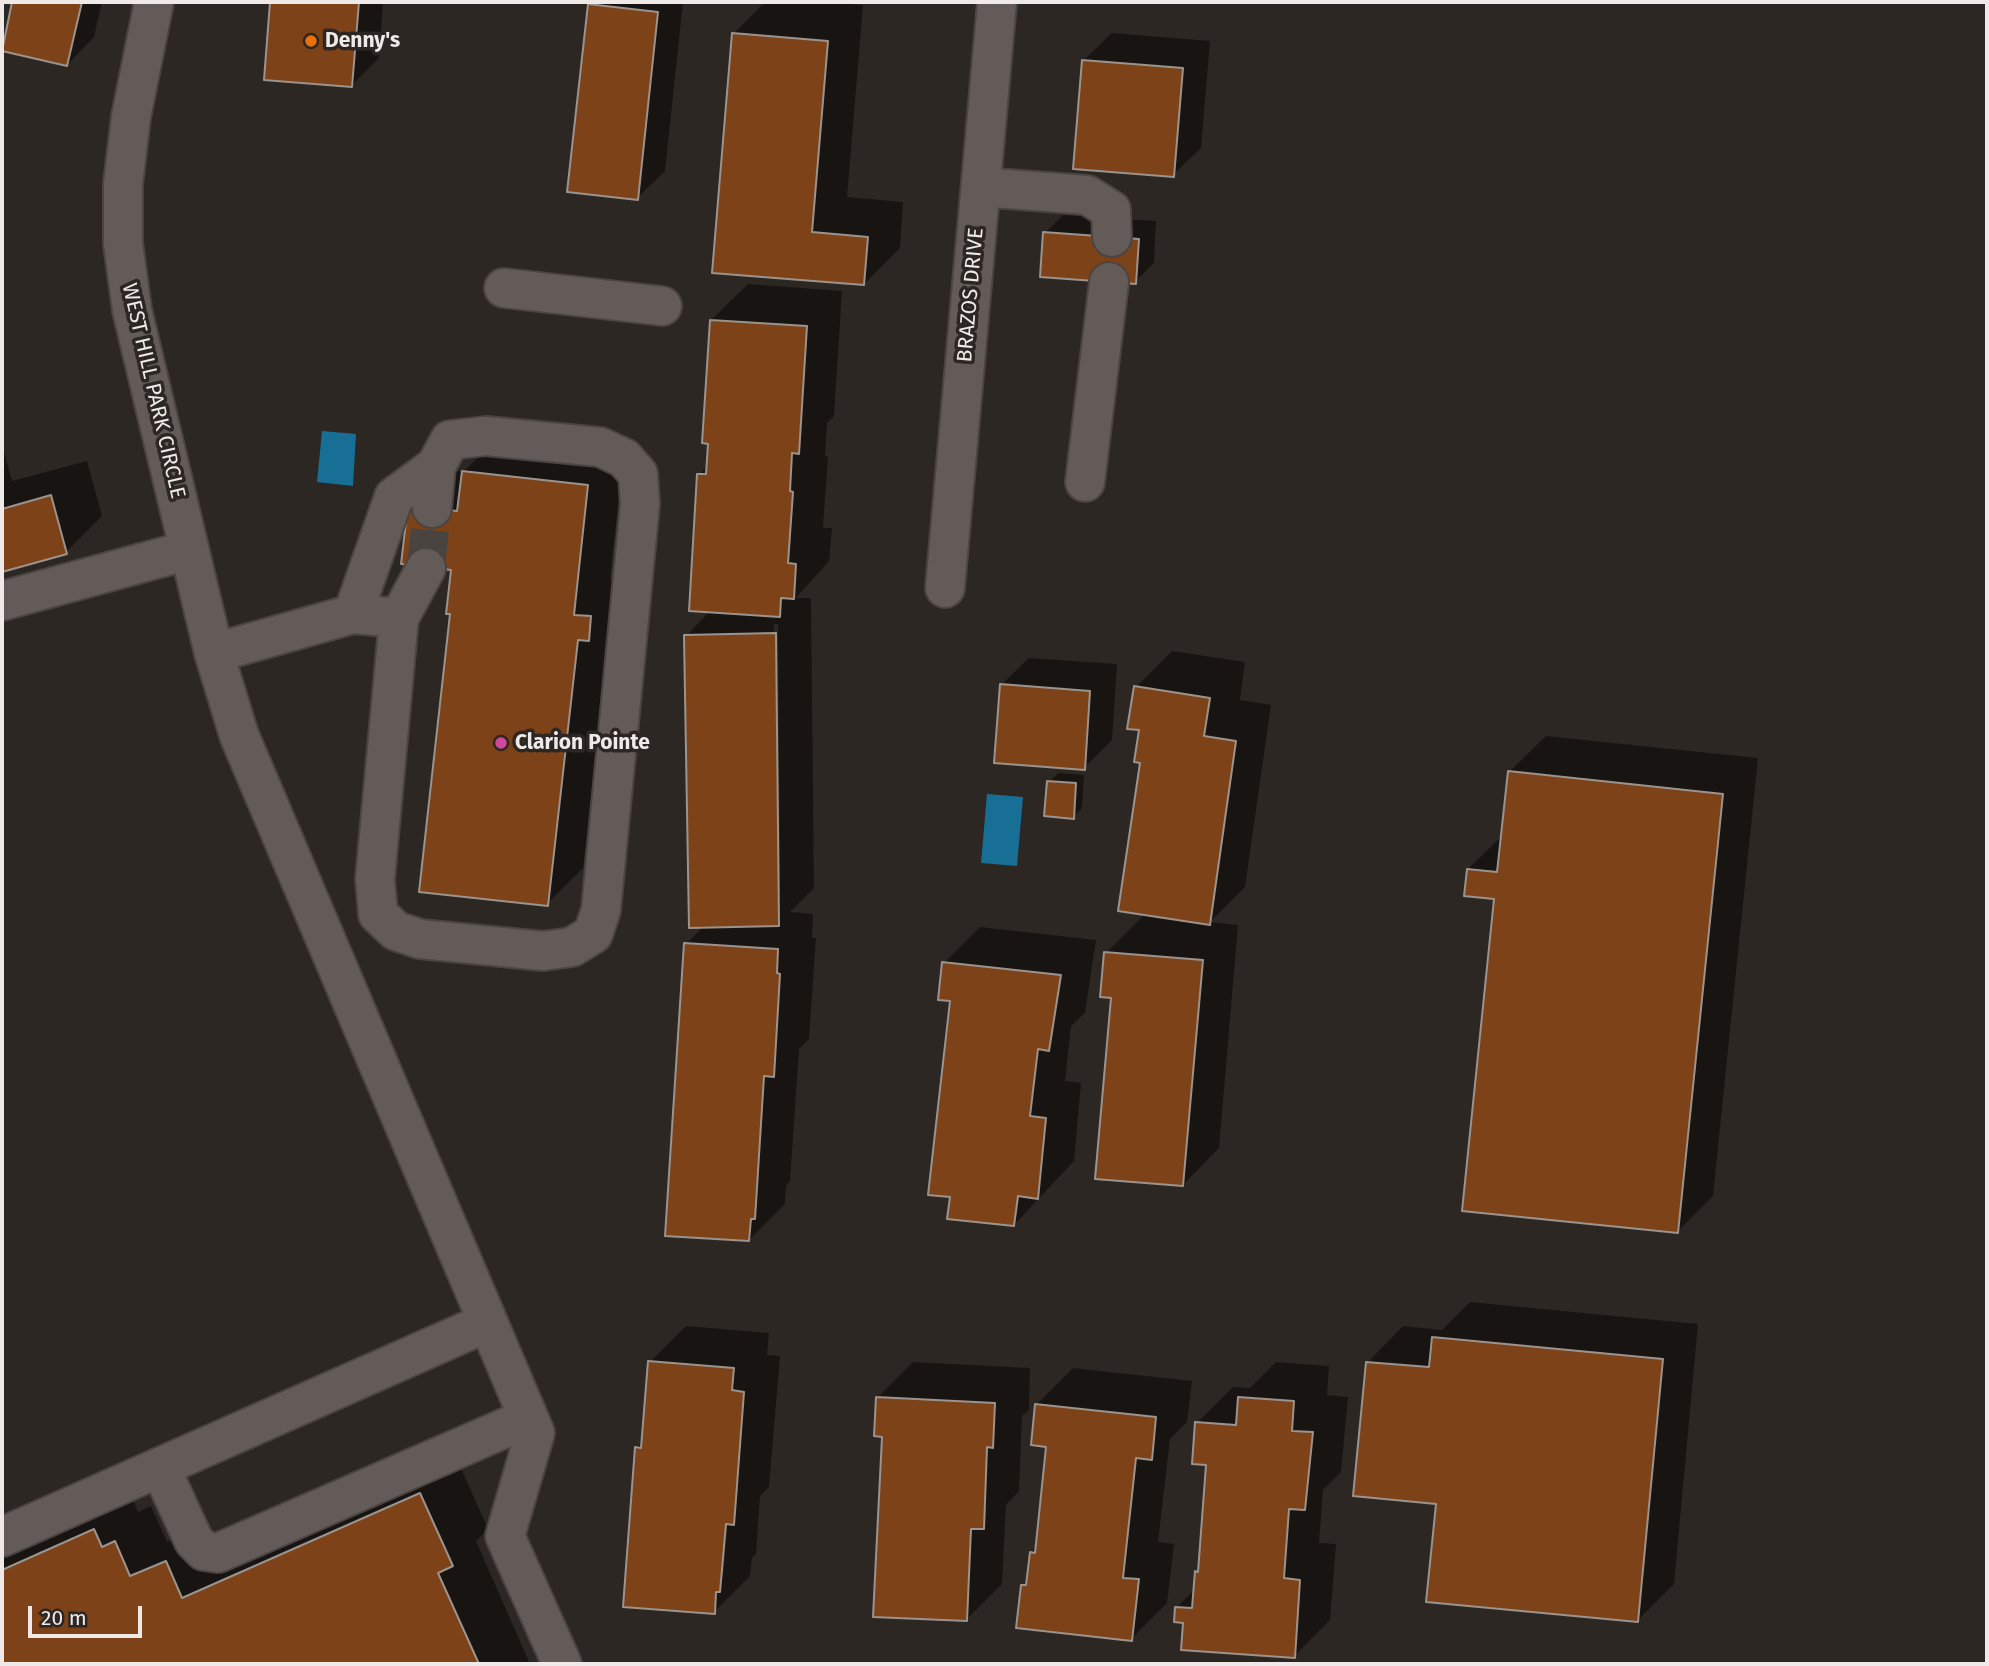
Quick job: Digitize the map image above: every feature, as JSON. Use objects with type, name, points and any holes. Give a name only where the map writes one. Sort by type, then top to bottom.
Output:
[{"type":"street","name":"WEST HILL PARK CIRCLE","points":[[154,2],[131,117],[124,170],[123,243],[132,310],[214,653],[239,735],[535,1433],[505,1536],[562,1664]]},
{"type":"street","name":"BRAZOS DRIVE","points":[[945,588],[997,2]]},
{"type":"street","points":[[981,187],[1087,195],[1111,210],[1112,237]]},
{"type":"street","points":[[1085,482],[1109,282]]},
{"type":"street","points":[[504,288],[662,306]]},
{"type":"street","points":[[426,568],[399,618],[375,879],[378,914],[396,931],[420,939],[543,951],[572,947],[593,934],[601,910],[640,504],[638,474],[624,458],[600,447],[486,436],[450,440],[436,466],[432,508]]},
{"type":"street","points":[[353,614],[394,497],[436,466]]},
{"type":"street","points":[[2,601],[189,550]]},
{"type":"street","points":[[214,653],[353,614],[399,618]]},
{"type":"street","points":[[2,1536],[488,1322]]},
{"type":"street","points":[[160,1467],[194,1541],[204,1551],[218,1553],[528,1418]]},
{"type":"water","points":[[322,431],[356,434],[353,486],[317,482]]},
{"type":"water","points":[[987,794],[1023,797],[1017,866],[981,863]]},
{"type":"building","points":[[12,2],[82,2],[67,66],[2,51]]},
{"type":"building","name":"Denny's","points":[[270,2],[359,2],[352,87],[264,80]]},
{"type":"building","points":[[588,4],[658,12],[638,200],[567,192]]},
{"type":"building","points":[[732,33],[828,41],[812,232],[868,237],[864,285],[712,273]]},
{"type":"building","points":[[1082,60],[1183,68],[1174,177],[1073,169]]},
{"type":"building","points":[[1043,232],[1139,239],[1136,284],[1040,277]]},
{"type":"building","points":[[710,320],[807,326],[799,454],[792,453],[790,491],[793,492],[788,563],[796,564],[794,599],[781,598],[780,617],[689,611],[697,474],[706,474],[708,444],[702,443]]},
{"type":"building","name":"Clarion Pointe","points":[[462,471],[588,485],[574,615],[591,616],[589,641],[578,640],[548,906],[419,892],[450,614],[446,614],[451,570],[401,564],[408,505],[457,511]]},
{"type":"building","points":[[51,495],[67,554],[2,572],[2,509]]},
{"type":"building","points":[[776,633],[779,926],[689,928],[684,635]]},
{"type":"building","points":[[1000,684],[1090,691],[1085,770],[994,763]]},
{"type":"building","points":[[1134,686],[1210,698],[1204,736],[1236,741],[1210,925],[1118,911],[1140,763],[1134,762],[1139,730],[1127,729]]},
{"type":"building","points":[[1508,771],[1723,794],[1678,1233],[1462,1211],[1494,899],[1464,896],[1467,869],[1497,872]]},
{"type":"building","points":[[1047,781],[1076,783],[1074,819],[1044,816]]},
{"type":"building","points":[[684,943],[778,949],[777,973],[780,974],[774,1077],[764,1076],[755,1219],[751,1219],[749,1241],[665,1236]]},
{"type":"building","points":[[1104,952],[1203,960],[1183,1186],[1095,1179],[1111,998],[1100,997]]},
{"type":"building","points":[[942,962],[1061,975],[1049,1051],[1038,1049],[1030,1116],[1046,1118],[1038,1199],[1018,1196],[1014,1226],[947,1219],[950,1197],[928,1195],[950,1001],[938,1000]]},
{"type":"building","points":[[1432,1337],[1663,1359],[1638,1622],[1426,1602],[1436,1504],[1353,1496],[1366,1362],[1429,1367]]},
{"type":"building","points":[[648,1361],[734,1368],[732,1390],[744,1392],[734,1525],[726,1524],[720,1592],[716,1592],[715,1614],[623,1607],[635,1447],[641,1448]]},
{"type":"building","points":[[876,1397],[995,1403],[993,1448],[987,1447],[984,1529],[971,1529],[967,1621],[873,1617],[882,1437],[874,1436]]},
{"type":"building","points":[[1238,1397],[1294,1401],[1292,1431],[1313,1432],[1305,1510],[1289,1509],[1284,1578],[1300,1580],[1295,1658],[1181,1650],[1183,1623],[1174,1622],[1175,1607],[1192,1608],[1195,1571],[1198,1572],[1206,1465],[1192,1464],[1195,1422],[1236,1425]]},
{"type":"building","points":[[1035,1404],[1156,1417],[1152,1460],[1136,1458],[1123,1578],[1139,1579],[1132,1641],[1016,1628],[1021,1585],[1026,1585],[1030,1552],[1035,1553],[1046,1447],[1031,1445]]},
{"type":"building","points":[[420,1493],[453,1566],[438,1573],[479,1664],[2,1664],[2,1570],[94,1529],[102,1547],[115,1541],[130,1576],[166,1561],[182,1598]]},
{"type":"tunnel","points":[[426,568],[432,508]]},
{"type":"place","name":"Denny's","points":[[311,41]]},
{"type":"place","name":"Clarion Pointe","points":[[501,743]]}]
